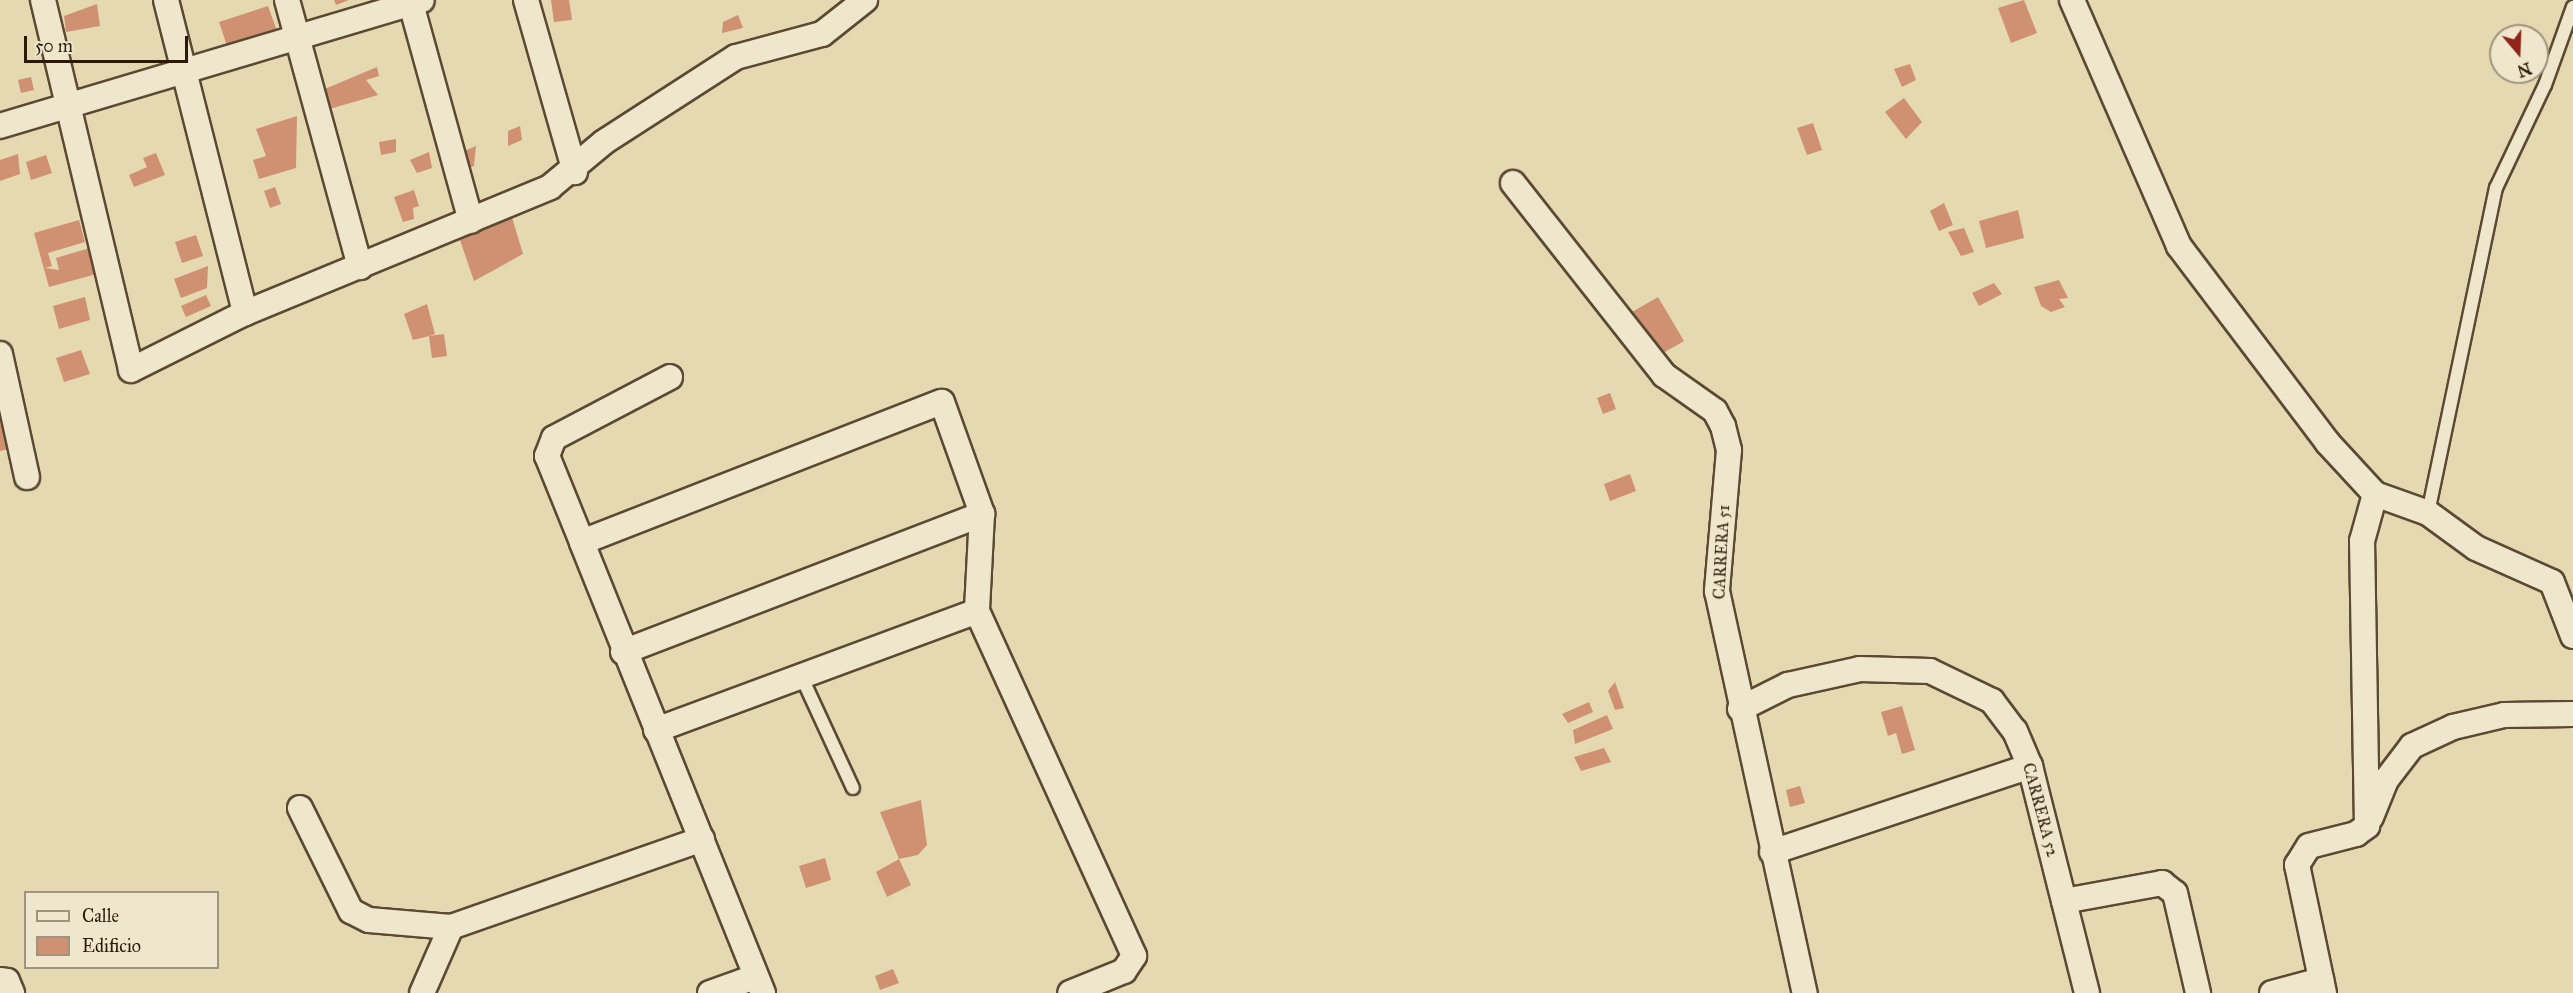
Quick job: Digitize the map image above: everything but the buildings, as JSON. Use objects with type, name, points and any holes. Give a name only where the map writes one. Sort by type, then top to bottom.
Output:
[{"type":"street","points":[[43,0],[130,370],[245,313],[471,220],[575,172],[604,142],[736,57],[822,34],[865,0]]},
{"type":"street","points":[[166,0],[245,313]]},
{"type":"street","points":[[287,0],[295,38],[360,267]]},
{"type":"street","points":[[526,0],[575,172]]},
{"type":"street","points":[[2072,0],[2179,246],[2327,442],[2375,494],[2428,513],[2476,548],[2552,582],[2573,636]]},
{"type":"street","points":[[0,126],[414,1],[471,220]]},
{"type":"street","name":"CARRERA 51","points":[[1513,183],[1664,375],[1715,411],[1723,426],[1729,450],[1717,591],[1740,709],[1806,993]]},
{"type":"street","points":[[0,354],[27,477]]},
{"type":"street","points":[[670,377],[554,438],[546,456],[759,985],[710,993]]},
{"type":"street","points":[[582,542],[942,402],[982,514],[977,611],[1134,956],[1124,971],[1070,993]]},
{"type":"street","points":[[2367,826],[2362,541],[2375,494]]},
{"type":"street","points":[[623,652],[982,514]]},
{"type":"street","points":[[656,730],[803,680],[977,611]]},
{"type":"street","name":"CARRERA 52","points":[[1740,709],[1788,685],[1860,669],[1930,671],[1992,701],[2015,731],[2030,766],[2087,993]]},
{"type":"street","points":[[2272,993],[2323,987],[2297,865],[2309,846],[2356,834],[2367,826],[2386,780],[2412,746],[2452,727],[2504,715],[2573,714]]},
{"type":"street","points":[[1772,852],[2030,766]]},
{"type":"street","points":[[300,808],[351,910],[369,920],[451,927],[702,839]]},
{"type":"street","points":[[2064,901],[2162,883],[2175,893],[2198,993]]},
{"type":"street","points":[[422,993],[451,927]]},
{"type":"lane","points":[[2428,513],[2496,188],[2545,86],[2573,8]]},
{"type":"lane","points":[[803,680],[853,788]]}]
